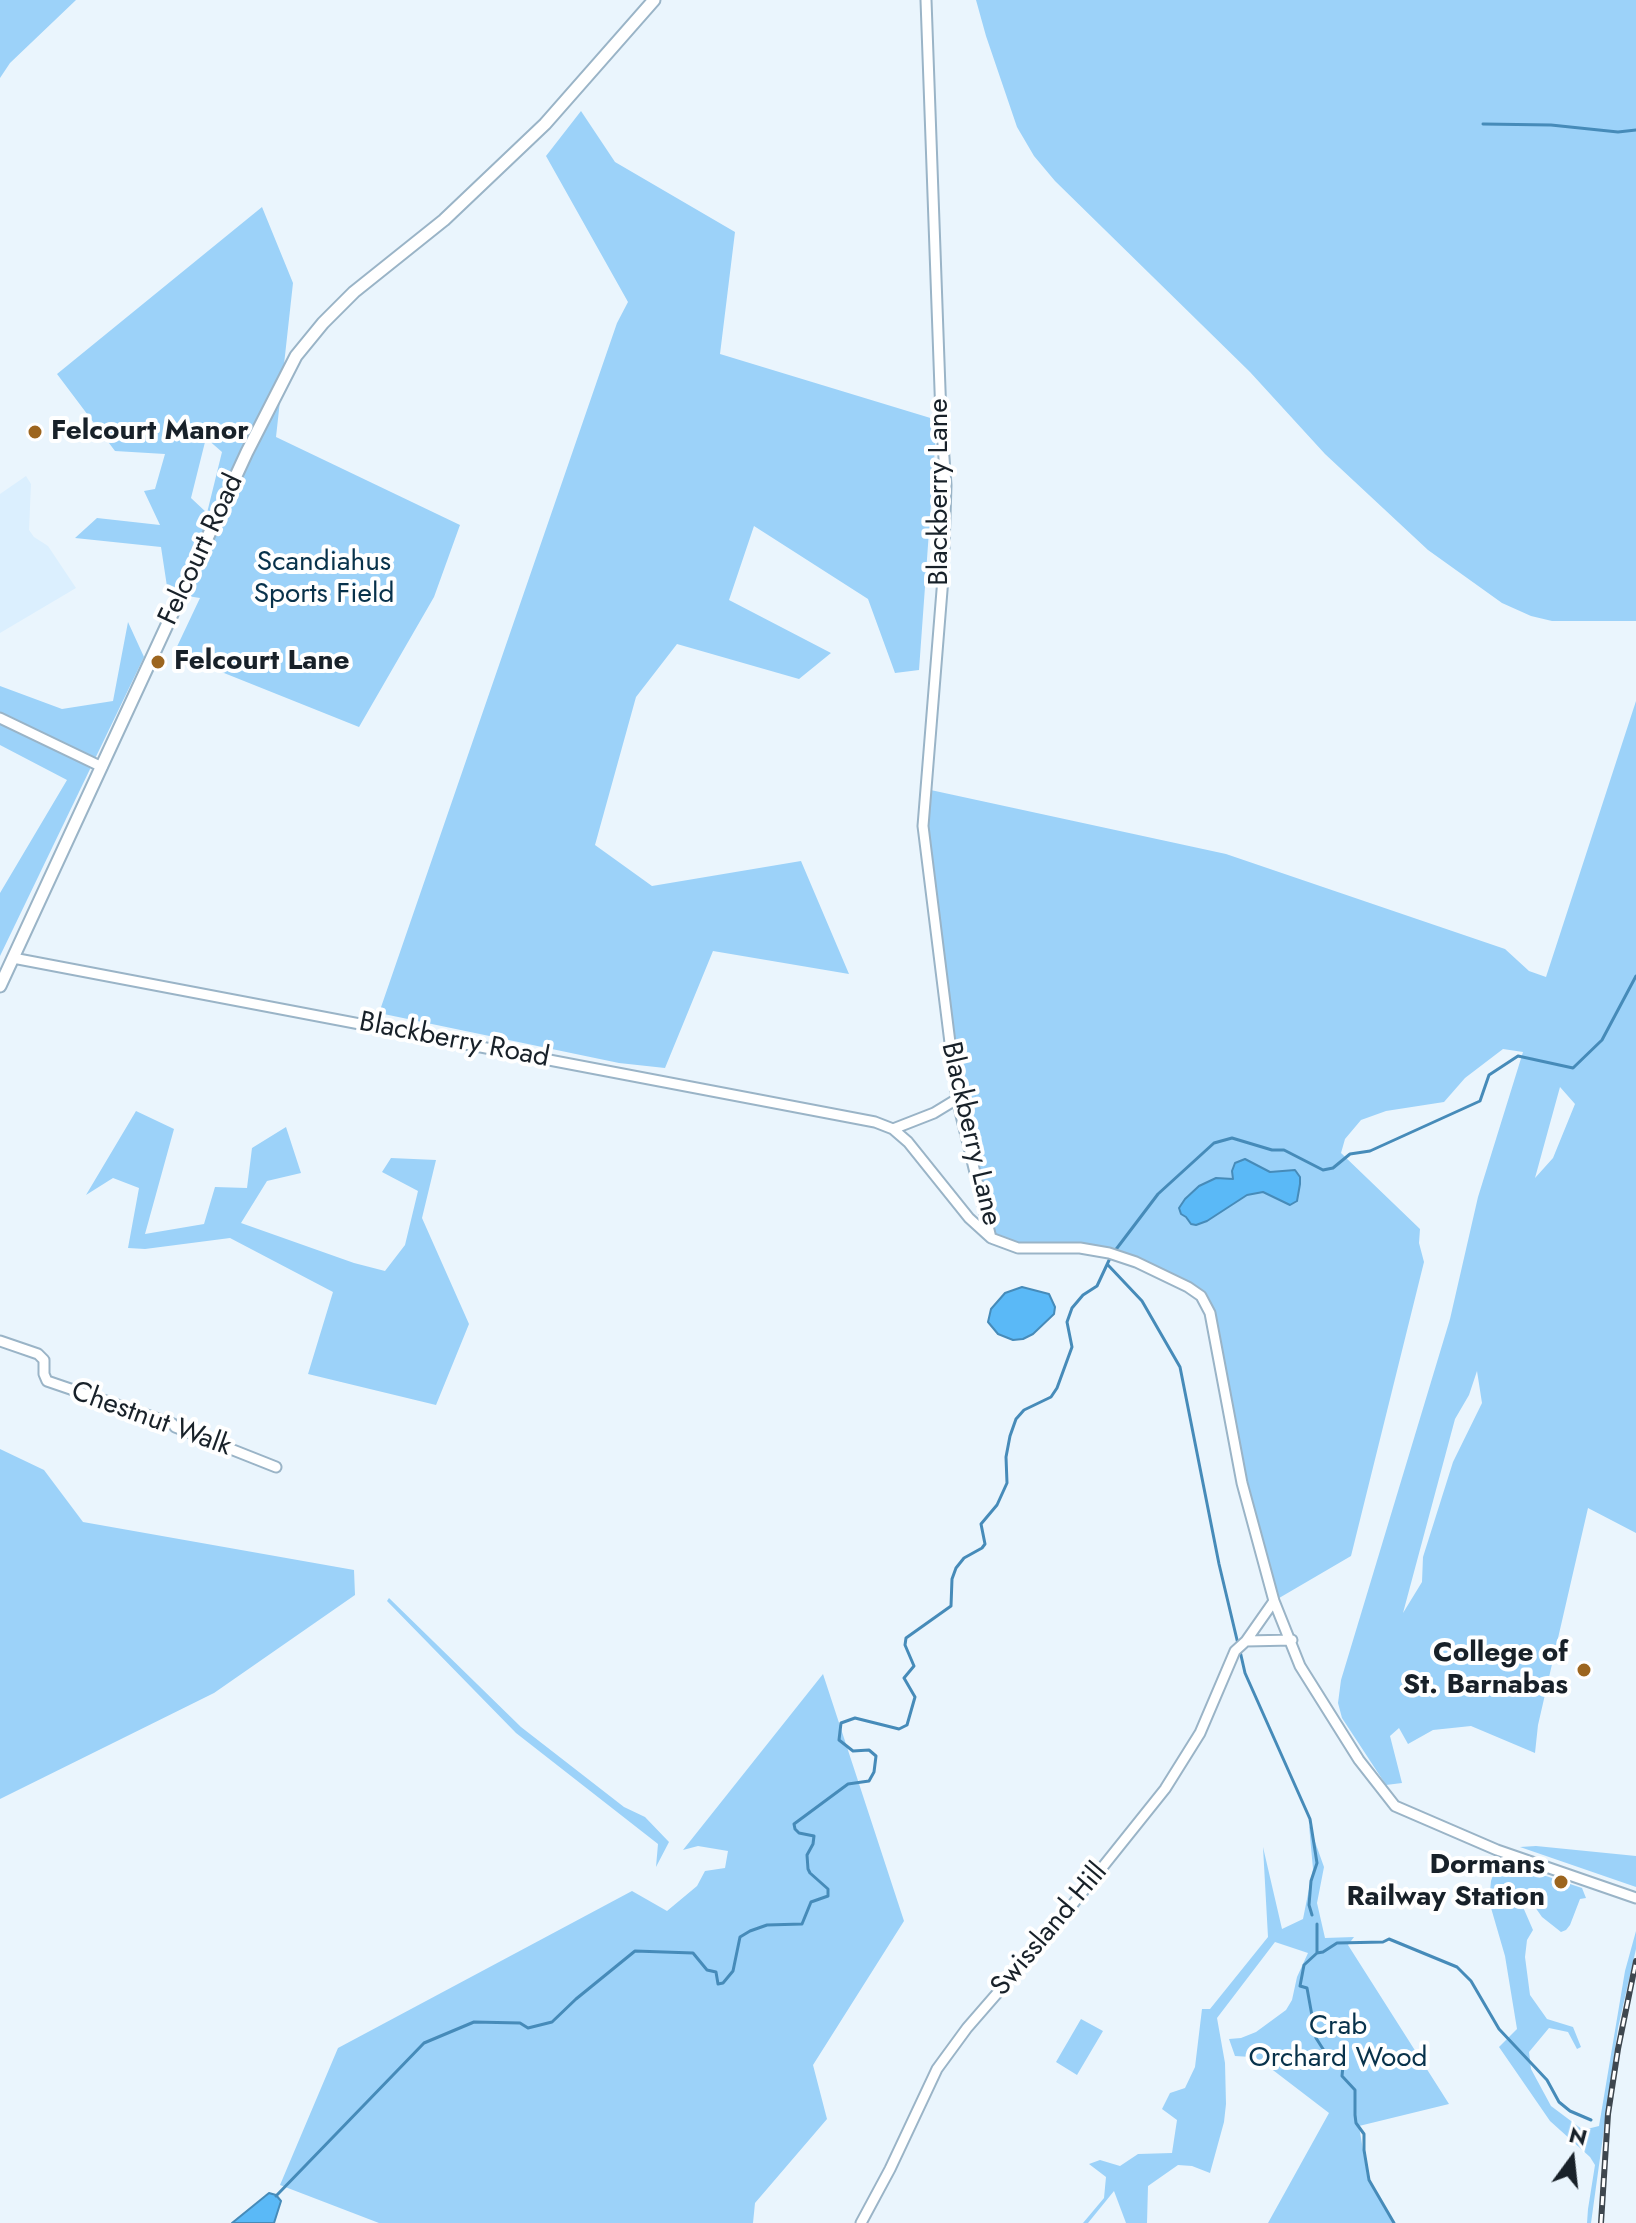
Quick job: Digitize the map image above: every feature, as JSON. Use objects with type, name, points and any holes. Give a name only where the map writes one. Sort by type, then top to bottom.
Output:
[{"type":"street","name":"Felcourt Road","points":[[0,986],[247,452],[296,356],[354,292],[444,220],[545,124],[654,0]]},
{"type":"street","name":"Blackberry Lane","points":[[926,0],[946,485],[943,578],[923,826],[957,1099],[991,1238],[1011,1247],[1025,1249],[1080,1248],[1109,1253],[1149,1268],[1201,1296],[1210,1313],[1242,1483],[1274,1601],[1300,1666],[1329,1714],[1395,1806],[1497,1850],[1635,1897]]},
{"type":"street","points":[[0,718],[102,767]]},
{"type":"street","name":"Blackberry Road","points":[[13,958],[875,1122],[893,1129],[920,1155],[969,1218],[991,1238]]},
{"type":"street","points":[[893,1129],[934,1113],[957,1099]]},
{"type":"street","name":"Chestnut Walk","points":[[0,1341],[38,1354],[44,1360],[47,1381],[170,1423],[276,1467]]},
{"type":"street","name":"Swissland Hill","points":[[861,2223],[937,2069],[967,2028],[1061,1919],[1165,1789],[1200,1733],[1235,1651],[1246,1641],[1274,1601]]},
{"type":"street","points":[[1246,1641],[1292,1640]]},
{"type":"shaded area","points":[[26,476],[31,484],[29,530],[48,546],[76,588],[0,633],[0,494]]},
{"type":"shaded area","points":[[1245,1159],[1270,1172],[1295,1170],[1300,1177],[1297,1201],[1290,1205],[1263,1192],[1247,1195],[1207,1221],[1191,1224],[1179,1208],[1185,1199],[1199,1186],[1216,1178],[1233,1179],[1235,1163]]},
{"type":"shaded area","points":[[1022,1287],[1049,1294],[1055,1307],[1054,1314],[1033,1334],[1013,1340],[998,1334],[988,1322],[991,1309],[1005,1293]]},
{"type":"shaded area","points":[[269,2193],[281,2201],[274,2223],[232,2223]]},
{"type":"green space","points":[[0,0],[76,0],[10,63],[0,78]]},
{"type":"green space","points":[[976,0],[1636,0],[1636,621],[1552,621],[1531,616],[1502,603],[1428,550],[1325,454],[1250,372],[1055,181],[1034,156],[1017,127]]},
{"type":"green space","points":[[581,111],[615,162],[735,232],[720,354],[937,420],[919,670],[895,673],[868,599],[754,526],[729,600],[831,653],[799,679],[677,644],[636,697],[595,845],[652,886],[801,861],[849,974],[713,951],[665,1068],[619,1063],[379,1013],[617,323],[628,302],[546,156]]},
{"type":"green space","name":"Scandiahus Sports Field","points":[[262,207],[293,283],[276,437],[460,525],[434,597],[359,727],[174,653],[200,598],[168,593],[161,547],[75,538],[97,518],[160,525],[144,491],[155,489],[165,454],[115,451],[57,374]],"holes":[[[206,438],[222,452],[207,513],[191,498]]]},
{"type":"green space","points":[[128,622],[144,657],[0,956],[0,893],[67,780],[0,745],[0,686],[62,709],[113,701]]},
{"type":"green space","points":[[1636,701],[1636,1533],[1588,1508],[1538,1725],[1535,1753],[1471,1726],[1433,1730],[1408,1744],[1399,1728],[1390,1736],[1402,1783],[1386,1785],[1342,1718],[1338,1703],[1341,1680],[1450,1319],[1478,1197],[1523,1052],[1503,1049],[1465,1078],[1444,1102],[1386,1111],[1361,1120],[1345,1139],[1341,1153],[1420,1229],[1419,1243],[1424,1262],[1351,1556],[1274,1601],[1242,1483],[1210,1313],[1201,1296],[1109,1253],[1041,1248],[991,1238],[957,1099],[923,826],[926,789],[1226,854],[1505,949],[1529,971],[1546,977]],"holes":[[[1560,1087],[1575,1104],[1553,1158],[1535,1178]],[[1477,1371],[1482,1403],[1453,1462],[1423,1557],[1422,1582],[1403,1613],[1455,1419],[1469,1395]]]},
{"type":"green space","points":[[136,1111],[174,1129],[145,1234],[204,1224],[215,1187],[247,1188],[252,1148],[286,1127],[301,1173],[267,1181],[241,1223],[385,1271],[405,1245],[418,1191],[382,1172],[391,1158],[436,1160],[422,1218],[469,1324],[436,1405],[308,1374],[333,1292],[230,1238],[145,1249],[128,1248],[139,1188],[113,1178],[86,1195]]},
{"type":"green space","points":[[0,1449],[44,1470],[83,1522],[354,1570],[355,1595],[214,1693],[0,1799]]},
{"type":"green space","points":[[389,1598],[521,1727],[624,1807],[645,1817],[669,1842],[656,1867],[658,1844],[516,1733],[387,1601]]},
{"type":"green space","points":[[823,1674],[904,1921],[813,2065],[827,2119],[755,2203],[753,2223],[379,2223],[280,2185],[338,2048],[632,1891],[667,1911],[697,1886],[705,1871],[725,1868],[728,1851],[698,1846],[683,1850]]},
{"type":"green space","name":"Crab Orchard Wood","points":[[1309,1825],[1324,1867],[1317,1903],[1325,1938],[1354,1937],[1348,1945],[1449,2104],[1359,2126],[1368,2180],[1393,2223],[1268,2223],[1329,2113],[1265,2064],[1251,2057],[1235,2056],[1229,2039],[1256,2032],[1286,2010],[1292,2000],[1297,1977],[1308,1953],[1275,1942],[1217,2018],[1225,2063],[1226,2104],[1210,2173],[1192,2166],[1178,2165],[1148,2186],[1147,2223],[1126,2223],[1114,2191],[1088,2223],[1083,2223],[1104,2198],[1106,2177],[1089,2164],[1100,2160],[1120,2166],[1138,2154],[1172,2153],[1177,2120],[1162,2109],[1170,2093],[1185,2088],[1195,2067],[1202,2009],[1210,2009],[1268,1937],[1263,1847],[1282,1929],[1303,1919],[1313,1869]]},
{"type":"green space","points":[[1520,1847],[1636,1856],[1636,1887]]},
{"type":"green space","name":"Crab Orchard Wood","points":[[1498,1860],[1582,1888],[1586,1898],[1580,1899],[1570,1925],[1561,1932],[1542,1917],[1530,1900],[1523,1907],[1533,1930],[1527,1940],[1525,1957],[1530,1995],[1547,2019],[1573,2027],[1581,2047],[1577,2049],[1568,2032],[1549,2028],[1529,2052],[1531,2069],[1551,2106],[1583,2130],[1599,2126],[1625,1971],[1636,1931],[1636,1949],[1618,2028],[1591,2223],[1587,2223],[1595,2165],[1550,2121],[1499,2047],[1517,2029],[1505,1956],[1489,1901]]},
{"type":"green space","points":[[1081,2019],[1103,2031],[1077,2075],[1056,2062]]},
{"type":"waterway","points":[[1483,124],[1551,125],[1618,132],[1636,130]]},
{"type":"waterway","points":[[276,2196],[424,2043],[474,2022],[520,2023],[528,2028],[552,2022],[635,1951],[693,1953],[707,1970],[716,1972],[718,1984],[723,1983],[733,1971],[740,1937],[767,1925],[802,1924],[811,1902],[828,1896],[828,1889],[808,1869],[807,1855],[814,1836],[799,1833],[794,1824],[848,1784],[869,1781],[874,1772],[876,1756],[869,1750],[853,1751],[839,1740],[841,1723],[855,1718],[899,1729],[907,1725],[915,1697],[904,1678],[914,1666],[905,1645],[906,1638],[951,1606],[952,1579],[956,1568],[964,1558],[985,1544],[981,1524],[997,1505],[1007,1483],[1006,1457],[1016,1419],[1024,1410],[1051,1397],[1057,1388],[1072,1347],[1067,1322],[1072,1308],[1083,1295],[1097,1286],[1111,1256],[1158,1194],[1214,1143],[1232,1138],[1272,1150],[1284,1150],[1323,1170],[1333,1168],[1350,1154],[1370,1151],[1480,1101],[1489,1075],[1518,1056],[1573,1068],[1602,1040],[1636,976]]},
{"type":"waterway","points":[[1108,1265],[1142,1301],[1180,1367],[1238,1644]]},
{"type":"waterway","points":[[1240,1651],[1245,1673],[1310,1819],[1317,1863],[1311,1881],[1309,1905],[1312,1915]]},
{"type":"waterway","points":[[1317,1924],[1317,1953]]},
{"type":"waterway","points":[[1394,2223],[1369,2180],[1364,2134],[1356,2123],[1355,2090],[1342,2076],[1343,2066],[1330,2060],[1316,2038],[1307,1988],[1300,1986],[1304,1965],[1317,1953],[1337,1943],[1383,1942],[1389,1939],[1457,1967],[1471,1981],[1499,2029],[1547,2080],[1559,2102],[1570,2111],[1591,2120]]},
{"type":"railway","points":[[1601,2223],[1608,2114],[1636,1961]]},
{"type":"place","name":"Felcourt Manor","points":[[35,432]]},
{"type":"place","name":"Felcourt Lane","points":[[158,662]]},
{"type":"place","name":"College of St. Barnabas","points":[[1584,1670]]},
{"type":"place","name":"Dormans Railway Station","points":[[1561,1882]]}]
